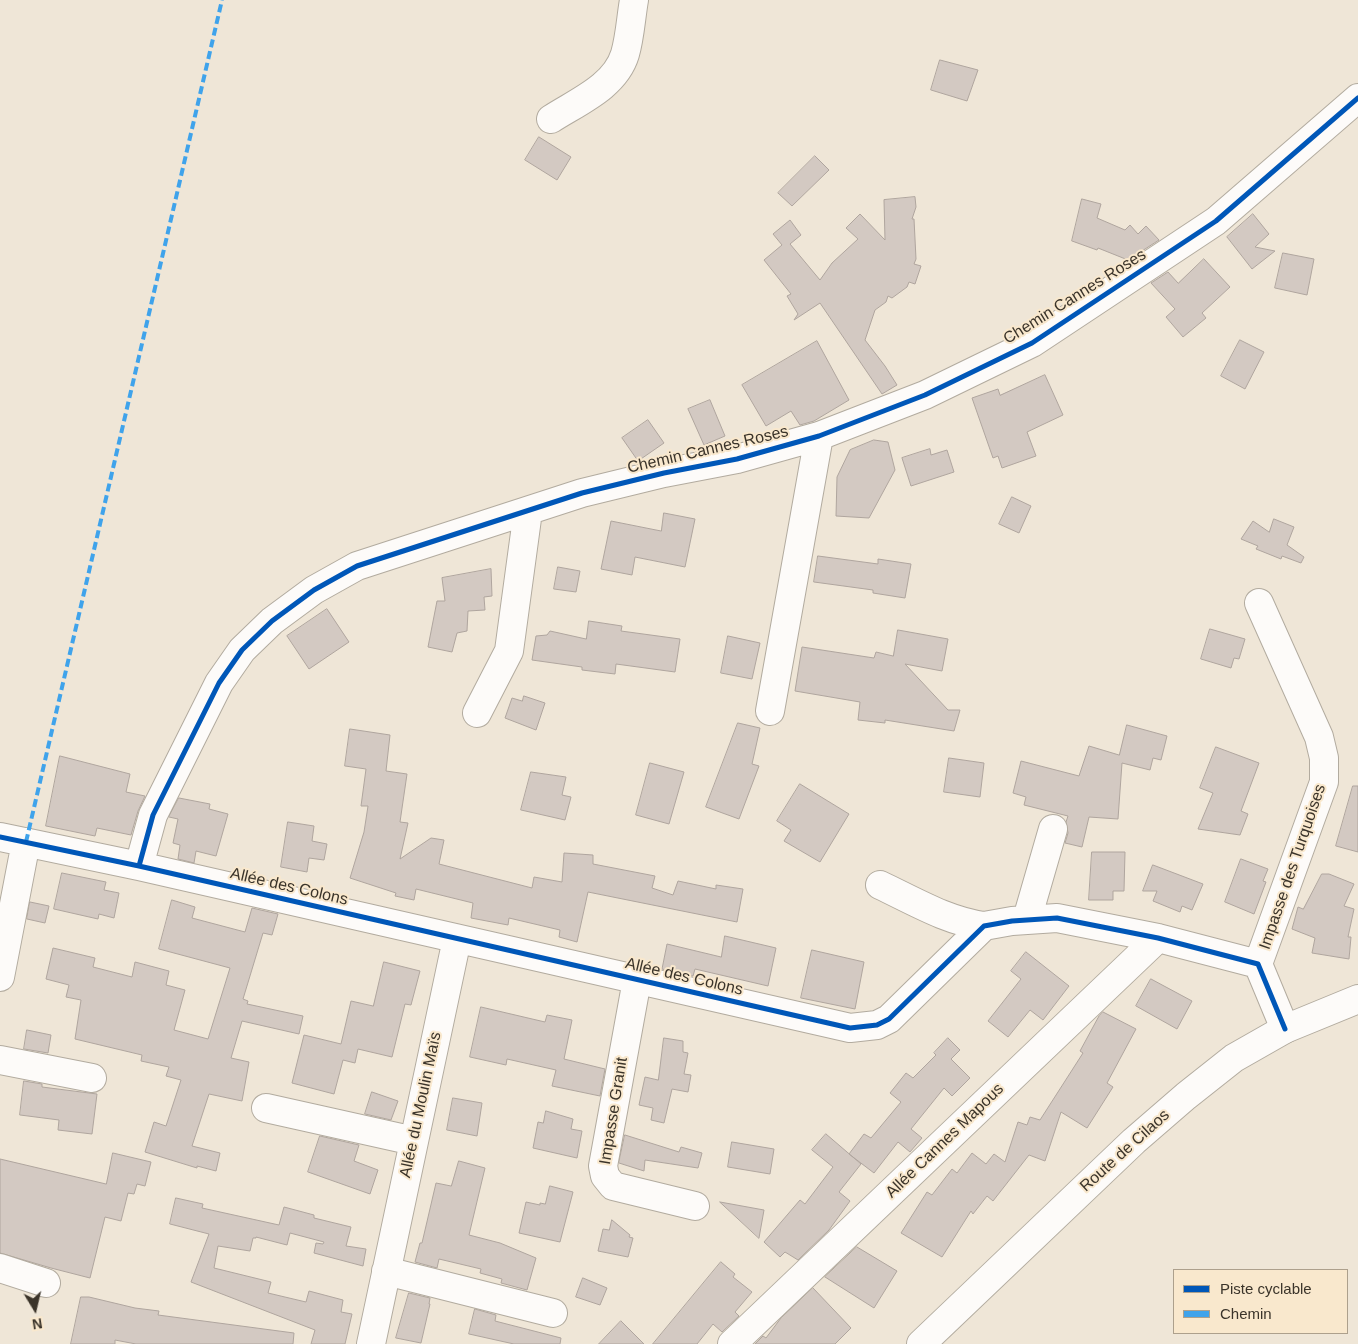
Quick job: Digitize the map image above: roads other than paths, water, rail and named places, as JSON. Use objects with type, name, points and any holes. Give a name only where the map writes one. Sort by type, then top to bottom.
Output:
[{"type":"street","points":[[551,119],[603,86],[617,71],[625,54],[634,0]]},
{"type":"street","name":"Chemin Cannes Roses","points":[[139,866],[153,815],[219,683],[242,650],[272,621],[314,590],[357,566],[528,511],[622,482],[737,459],[819,436],[925,395],[1032,343],[1216,221],[1358,98]]},
{"type":"street","points":[[770,711],[819,436]]},
{"type":"street","points":[[477,713],[509,651],[528,511]]},
{"type":"street","name":"Impasse des Turquoises","points":[[1258,964],[1324,782],[1324,758],[1319,736],[1259,603]]},
{"type":"street","points":[[1027,919],[1053,829]]},
{"type":"street","name":"Allée des Colons","points":[[0,837],[139,866],[850,1028],[878,1025],[890,1019],[984,926]]},
{"type":"street","points":[[0,977],[26,842]]},
{"type":"street","points":[[880,885],[948,918],[966,924],[984,926],[1027,919],[1057,918],[1158,938],[1258,964],[1285,1029]]},
{"type":"street","name":"Allée Cannes Mapous","points":[[732,1344],[1158,938]]},
{"type":"street","name":"Allée du Moulin Maïs","points":[[371,1344],[457,939]]},
{"type":"street","name":"Impasse Granit","points":[[637,980],[603,1166],[605,1176],[614,1186],[695,1206]]},
{"type":"street","name":"Route de Cilaos","points":[[921,1344],[1083,1189],[1186,1096],[1234,1058],[1285,1029],[1358,999]]},
{"type":"street","points":[[0,1060],[92,1078]]},
{"type":"street","points":[[266,1108],[414,1141]]},
{"type":"street","points":[[0,1268],[46,1283]]},
{"type":"street","points":[[386,1272],[553,1313]]}]
